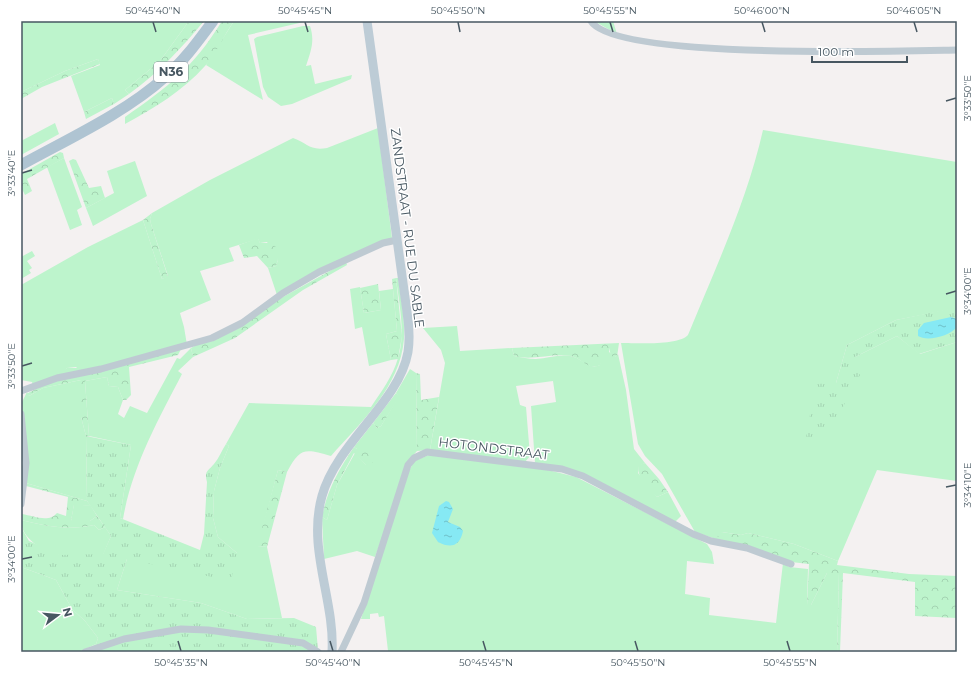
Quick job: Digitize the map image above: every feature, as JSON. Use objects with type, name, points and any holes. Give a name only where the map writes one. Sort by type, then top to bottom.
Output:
[{"type":"main road","name":"N36","points":[[21,165],[117,111],[150,89],[179,64],[213,21]]},
{"type":"main road","name":"ZANDSTRAAT - RUE DU SABLE","points":[[332,652],[331,624],[317,536],[318,511],[326,482],[336,463],[382,402],[404,366],[408,348],[408,326],[368,21]]},
{"type":"street","points":[[591,21],[596,27],[604,31],[636,39],[718,50],[957,50]]},
{"type":"street","points":[[21,391],[57,378],[101,370],[212,338],[242,322],[283,292],[315,275],[383,243],[397,240]]},
{"type":"street","points":[[21,414],[26,463],[21,504]]},
{"type":"street","name":"HOTONDSTRAAT","points":[[341,652],[364,603],[408,465],[414,458],[427,452],[562,469],[582,476],[693,534],[711,541],[747,548],[791,564]]},
{"type":"street","points":[[85,652],[124,639],[181,629],[208,630],[303,643],[318,652]]},
{"type":"green space","points":[[21,21],[189,21],[160,61],[125,90],[129,94],[114,104],[112,98],[84,112],[71,76],[100,65],[98,59],[65,71],[21,92]]},
{"type":"green space","points":[[189,21],[204,21],[169,60],[150,78],[129,94],[125,90],[160,61]]},
{"type":"green space","points":[[222,21],[234,21],[205,66],[178,91],[125,124],[125,117],[155,96],[190,64]]},
{"type":"green space","points":[[234,21],[308,21],[248,35],[263,100],[206,65]]},
{"type":"green space","points":[[594,21],[613,21],[617,34]]},
{"type":"green space","points":[[303,26],[310,26],[312,46],[306,66],[311,65],[315,84],[352,75],[351,79],[292,104],[281,106],[268,97],[263,87],[254,39]]},
{"type":"green space","points":[[98,59],[100,64],[42,87],[21,99],[21,92],[65,71]]},
{"type":"green space","points":[[112,98],[114,104],[86,119],[84,112]]},
{"type":"green space","points":[[55,123],[59,134],[21,155],[21,141]]},
{"type":"green space","points":[[378,128],[392,238],[277,295],[268,268],[276,266],[278,260],[267,242],[260,243],[258,239],[229,248],[234,261],[200,271],[211,300],[180,313],[187,345],[81,372],[76,367],[67,368],[62,376],[33,386],[32,382],[21,380],[21,285],[88,247],[143,220],[162,279],[168,276],[151,224],[150,219],[152,213],[210,180],[293,138],[312,147],[321,149]]},
{"type":"green space","points":[[763,130],[957,162],[957,308],[896,320],[847,345],[836,383],[806,438],[855,357],[897,336],[920,354],[957,342],[957,481],[877,470],[838,561],[794,544],[748,533],[741,535],[722,532],[719,540],[695,532],[662,474],[645,456],[638,444],[621,343],[675,341],[683,339],[688,335],[739,209]]},
{"type":"green space","points":[[60,152],[63,153],[64,158],[27,179],[32,191],[25,195],[21,187],[21,174]]},
{"type":"green space","points":[[64,158],[82,207],[77,210],[82,225],[70,230],[47,167]]},
{"type":"green space","points":[[73,159],[76,160],[89,188],[101,186],[105,198],[86,208],[69,161]]},
{"type":"green space","points":[[135,161],[147,196],[93,226],[86,208],[114,193],[107,171]]},
{"type":"green space","points":[[152,213],[150,219],[151,224],[168,277],[162,279],[143,220]]},
{"type":"green space","points":[[258,238],[260,243],[271,243],[276,247],[278,260],[276,266],[268,268],[257,256],[244,258],[239,245]]},
{"type":"green space","points":[[32,251],[35,256],[27,261],[32,268],[29,270],[31,273],[21,279],[21,257]]},
{"type":"green space","points":[[346,262],[347,265],[303,290],[235,338],[193,357],[191,348]]},
{"type":"green space","points":[[396,278],[398,278],[404,323],[404,339],[401,356],[395,373],[387,388],[366,417],[331,456],[309,451],[304,452],[296,458],[287,472],[278,470],[258,546],[267,547],[282,618],[247,619],[201,603],[117,590],[127,559],[237,553],[218,537],[213,518],[214,491],[220,468],[229,446],[226,444],[249,403],[371,407],[393,371],[400,348],[402,329]]},
{"type":"green space","points":[[396,278],[402,336],[398,359],[391,360],[386,334],[397,331],[392,279]]},
{"type":"green space","points":[[378,284],[381,310],[364,313],[360,288]]},
{"type":"green space","points":[[360,287],[364,313],[381,310],[379,291],[393,289],[397,331],[386,334],[391,360],[369,366],[362,327],[355,329],[350,289]]},
{"type":"green space","points":[[957,308],[957,342],[919,354],[897,336],[855,357],[860,375],[826,439],[815,441],[806,438],[815,384],[836,383],[847,345],[896,320]]},
{"type":"green space","points":[[457,326],[460,351],[512,348],[514,356],[536,359],[569,356],[577,358],[593,366],[600,365],[601,348],[609,348],[609,352],[616,357],[618,354],[626,390],[634,449],[645,463],[639,466],[638,473],[657,497],[668,492],[681,516],[674,523],[605,485],[535,463],[531,406],[556,402],[553,381],[516,386],[520,405],[526,407],[530,456],[525,462],[430,450],[445,363],[441,350],[423,328]]},
{"type":"green space","points":[[619,343],[617,357],[611,356],[609,348],[601,348],[602,360],[600,365],[596,366],[589,365],[575,357],[564,355],[528,358],[514,356],[512,348]]},
{"type":"green space","points":[[191,348],[193,357],[178,371],[182,374],[139,462],[127,500],[123,519],[120,518],[131,445],[89,436],[85,381],[107,377],[109,386],[118,387],[123,400],[118,414],[124,418],[130,406],[147,413],[177,358],[180,359]]},
{"type":"green space","points":[[181,349],[178,355],[129,367],[131,395],[126,400],[123,400],[118,387],[109,386],[107,377],[85,381],[89,436],[86,436],[81,417],[81,380],[43,388],[29,396],[26,394],[62,376],[63,372],[67,368],[78,368],[81,372]]},
{"type":"green space","points":[[410,369],[416,373],[417,451],[411,458],[375,557],[357,551],[324,559],[322,517],[327,520],[337,485],[355,453],[366,465],[361,449],[354,447],[373,423],[377,428],[381,426],[399,396],[396,393]]},
{"type":"green space","points":[[416,373],[420,374],[421,400],[439,397],[430,450],[417,451]]},
{"type":"green space","points":[[81,380],[81,417],[86,436],[87,501],[26,483],[22,402],[27,392],[29,396],[43,388]]},
{"type":"green space","points":[[396,393],[400,396],[381,426],[377,428],[373,423]]},
{"type":"green space","points":[[86,436],[131,445],[120,518],[200,550],[204,534],[207,482],[206,473],[216,462],[226,444],[229,446],[220,468],[214,491],[213,518],[218,537],[237,553],[231,581],[127,559],[117,590],[201,603],[247,619],[294,618],[316,627],[318,650],[325,652],[82,652],[96,644],[98,638],[85,621],[72,609],[56,580],[21,567],[21,527],[29,541],[60,555],[103,554],[111,536],[87,501]]},
{"type":"green space","points":[[354,447],[357,449],[372,448],[375,460],[370,465],[366,465],[354,453],[337,485],[327,520],[322,517],[330,489],[343,463]]},
{"type":"green space","points":[[429,455],[548,470],[576,477],[707,544],[712,552],[714,564],[687,561],[685,594],[710,598],[709,615],[776,623],[783,563],[789,567],[808,569],[807,605],[811,605],[827,573],[839,573],[837,652],[385,652],[388,651],[384,616],[379,617],[378,613],[370,614],[370,619],[361,619],[404,481],[414,461]]},
{"type":"green space","points":[[645,463],[668,492],[657,497],[647,487],[639,474],[638,469],[639,465]]},
{"type":"green space","points":[[278,470],[287,472],[267,547],[257,546]]},
{"type":"green space","points":[[26,483],[87,501],[91,506],[74,505],[71,521],[90,521],[97,516],[105,527],[99,530],[94,525],[66,528],[21,520],[22,514],[46,518],[50,518],[57,513],[66,516],[68,497],[26,486]]},
{"type":"green space","points":[[74,504],[91,506],[97,516],[90,521],[71,521]]},
{"type":"green space","points":[[21,520],[66,528],[94,525],[99,530],[105,527],[111,536],[103,555],[64,556],[46,551],[34,543],[25,533]]},
{"type":"green space","points":[[722,532],[741,535],[748,533],[794,544],[838,561],[837,565],[909,574],[957,576],[957,618],[915,616],[915,582],[843,573],[840,652],[837,652],[839,573],[827,573],[811,605],[807,605],[809,564],[791,562],[719,540],[717,538],[719,533]]},
{"type":"green space","points":[[21,567],[56,580],[72,609],[85,621],[98,638],[96,644],[79,652],[21,652]]},
{"type":"water","points":[[951,317],[957,319],[957,327],[949,333],[932,338],[922,338],[918,336],[918,330],[924,323]]},
{"type":"water","points":[[446,501],[449,502],[453,509],[448,522],[460,527],[463,531],[460,540],[451,546],[438,542],[432,533],[439,506]]}]
